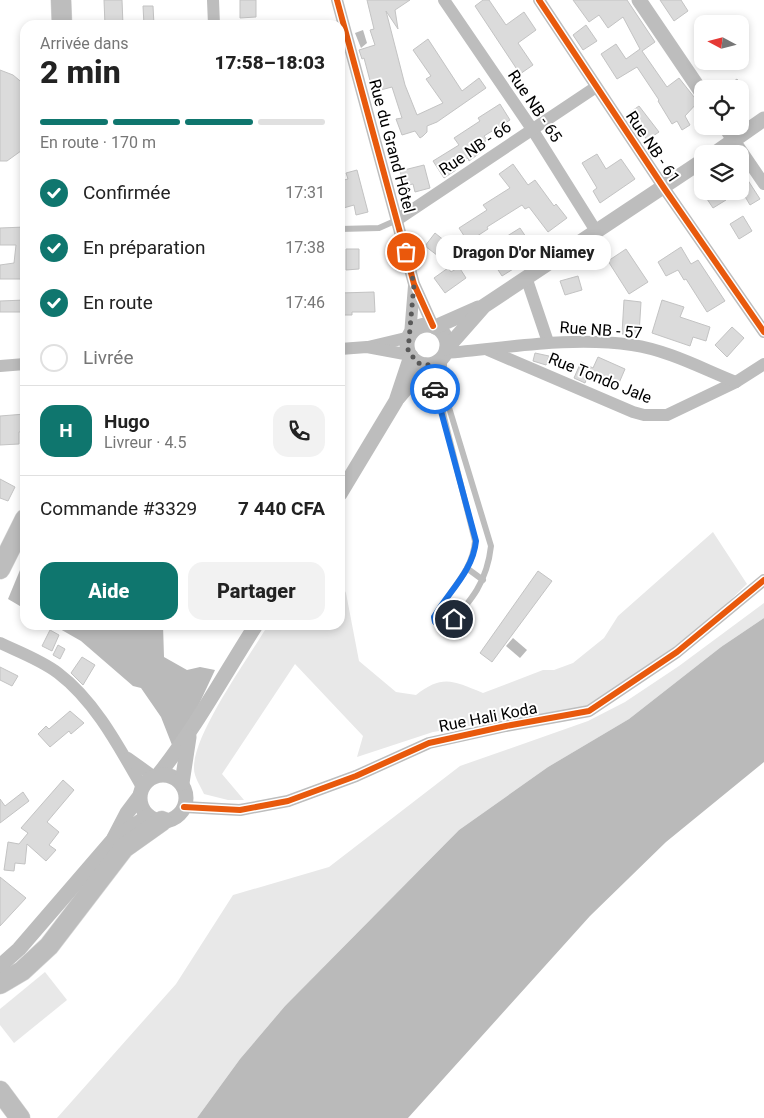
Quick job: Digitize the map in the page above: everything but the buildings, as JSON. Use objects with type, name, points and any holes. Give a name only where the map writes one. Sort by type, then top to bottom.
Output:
[{"type":"main road","points":[[61,0],[62,20]]},
{"type":"main road","points":[[0,570],[20,529]]},
{"type":"main road","points":[[0,984],[34,960],[57,935],[124,848],[155,819]]},
{"type":"main road","points":[[0,1091],[20,1118]]},
{"type":"street","points":[[213,0],[214,20]]},
{"type":"street","name":"Rue du Grand Hôtel","points":[[337,0],[343,20]]},
{"type":"street","name":"Rue NB - 65","points":[[444,0],[532,129],[596,231]]},
{"type":"street","name":"Rue NB - 61","points":[[538,0],[664,188],[764,332]]},
{"type":"street","points":[[639,0],[694,82]]},
{"type":"street","name":"Rue du Grand Hôtel","points":[[345,29],[414,284],[434,326]]},
{"type":"street","name":"Rue NB - 66","points":[[398,220],[596,87]]},
{"type":"street","points":[[727,145],[764,119]]},
{"type":"street","points":[[731,135],[764,184]]},
{"type":"street","points":[[345,348],[367,347],[410,336],[420,327],[434,326],[484,306],[694,167]]},
{"type":"street","points":[[526,277],[548,342]]},
{"type":"street","name":"Rue du Grand Hôtel","points":[[410,336],[414,284]]},
{"type":"street","points":[[367,347],[410,356],[418,363],[428,365],[438,362],[484,306]]},
{"type":"street","points":[[434,326],[445,335],[446,352]]},
{"type":"street","points":[[396,401],[410,356],[408,346],[410,336]]},
{"type":"street","name":"Rue NB - 57","points":[[488,350],[548,342],[633,345],[655,350],[736,382]]},
{"type":"street","name":"Rue Tondo Jale","points":[[446,352],[488,350],[644,415],[667,416],[736,382],[764,364]]},
{"type":"street","points":[[0,366],[20,364]]},
{"type":"street","points":[[346,478],[396,401],[428,365]]},
{"type":"street","name":"Rue Hali Koda","points":[[184,807],[240,810],[288,801],[356,776],[429,743],[506,726],[590,711],[678,652],[764,580]]},
{"type":"street","points":[[3,961],[113,840],[140,792],[189,736],[253,630]]},
{"type":"street","points":[[0,643],[44,665],[68,681],[88,703],[124,755],[140,792],[143,810],[155,819]]},
{"type":"street","points":[[113,840],[155,819],[175,818],[184,807],[186,795],[182,783],[189,736]]},
{"type":"street","points":[[124,755],[156,775],[172,776],[182,783]]},
{"type":"lane","points":[[345,230],[379,228],[398,220]]},
{"type":"lane","points":[[428,365],[476,541],[475,552],[468,569],[445,597],[434,617],[438,626],[447,627],[461,612],[483,580],[489,568],[491,546],[444,391],[446,352]]},
{"type":"lane","points":[[468,569],[483,580]]},
{"type":"shaded area","points":[[363,30],[367,43],[361,48],[355,33]]},
{"type":"shaded area","points":[[713,532],[747,584],[701,628],[589,706],[433,732],[357,757],[363,736],[295,664],[222,774],[244,800],[228,800],[204,794],[195,775],[196,754],[202,737],[224,696],[265,630],[345,630],[345,591],[359,661],[396,692],[416,695],[425,688],[441,682],[464,685],[483,693],[543,670],[554,670],[573,663],[604,638],[618,616]]},
{"type":"shaded area","points":[[20,570],[20,606],[8,599]]},
{"type":"shaded area","points":[[764,603],[764,618],[721,647],[629,719],[548,767],[459,830],[285,1006],[240,1059],[197,1118],[57,1118],[176,984],[233,895],[329,867],[460,766],[588,721],[625,702],[679,666]]},
{"type":"shaded area","points":[[764,618],[764,762],[666,842],[590,916],[408,1118],[197,1118],[240,1059],[285,1006],[459,830],[548,767],[629,719],[721,647]]},
{"type":"shaded area","points":[[62,630],[163,630],[164,657],[187,670],[200,667],[215,670],[186,732],[172,745],[161,717],[141,688],[133,686],[81,641]]},
{"type":"shaded area","points":[[513,638],[527,650],[520,658],[506,646]]},
{"type":"shaded area","points":[[45,972],[67,1000],[14,1043],[0,1025],[0,1009]]},
{"type":"cycle path","points":[[337,0],[342,20]]},
{"type":"cycle path","points":[[539,0],[664,188],[764,332]]},
{"type":"cycle path","points":[[345,30],[414,284],[433,326]]},
{"type":"cycle path","points":[[184,807],[240,810],[288,801],[356,776],[429,743],[506,726],[589,711],[677,652],[764,580]]},
{"type":"way so far","points":[[406,252],[414,284],[408,351],[418,363],[430,365],[435,389]]},
{"type":"place","name":"Dragon D'or Niamey","points":[[406,252]]},
{"type":"route","points":[[435,389],[476,541],[475,552],[468,569],[445,597],[434,617],[438,626],[442,627],[447,627],[454,619]]}]
